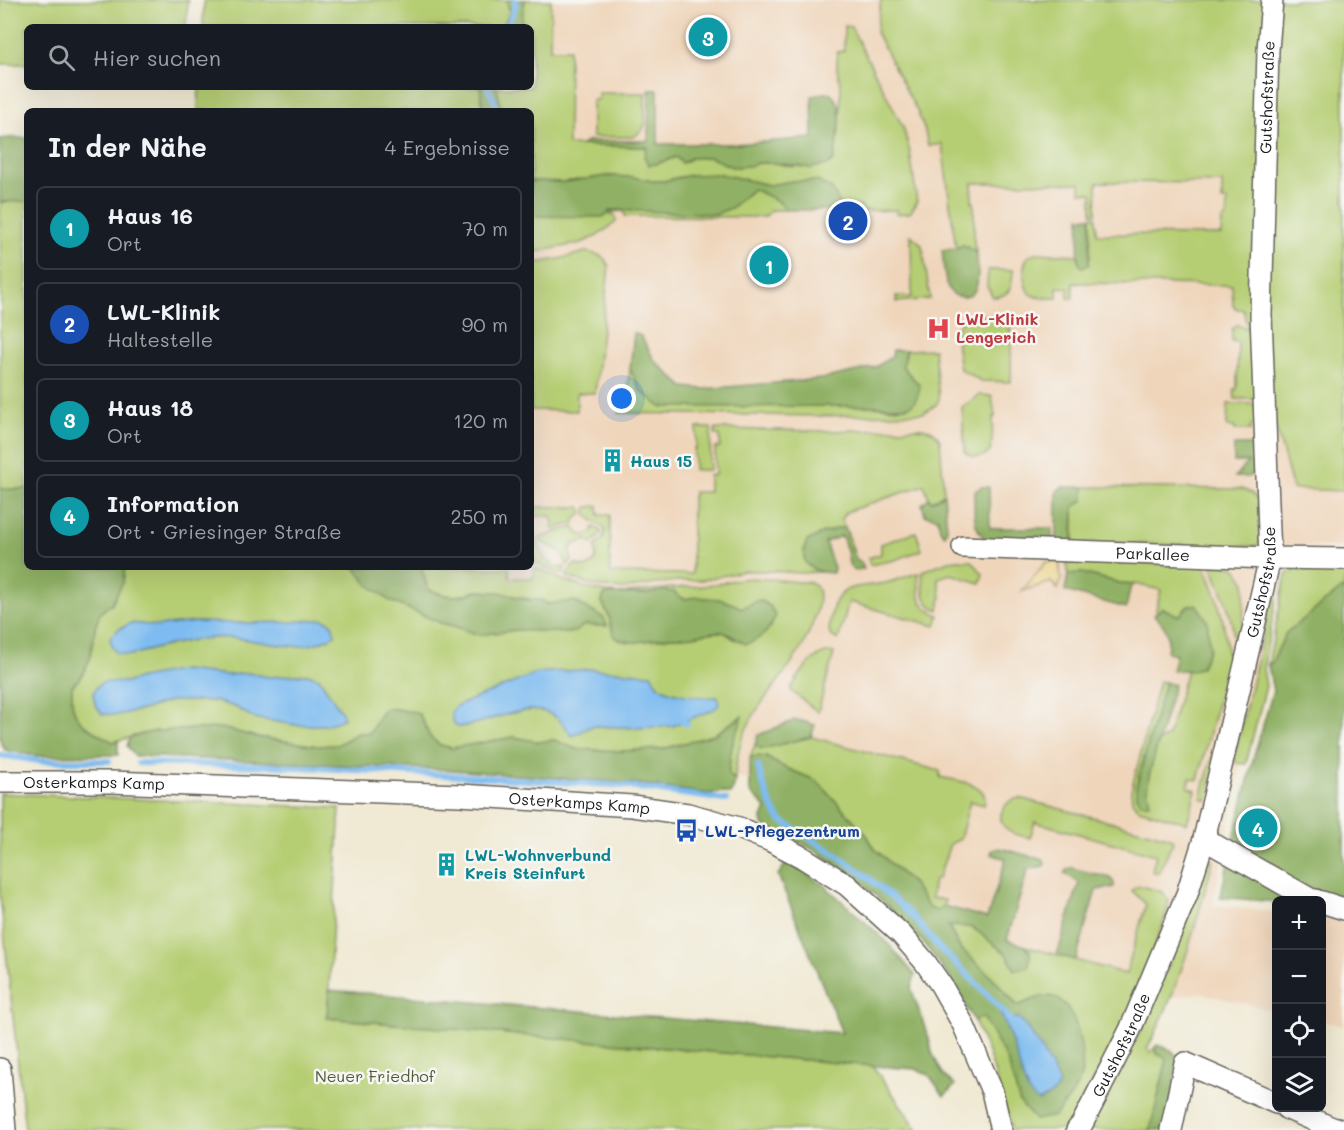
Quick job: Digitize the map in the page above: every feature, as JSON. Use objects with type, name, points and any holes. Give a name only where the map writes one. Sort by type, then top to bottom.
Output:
[{"type":"street","name":"Gutshofstraße","points":[[1077,1130],[1130,1030],[1187,894],[1203,839],[1270,558],[1261,315],[1272,0]]},
{"type":"street","name":"Parkallee","points":[[963,547],[1344,559]]},
{"type":"street","name":"Osterkamps Kamp","points":[[0,782],[111,782],[449,794],[621,805],[688,814],[739,828],[802,857],[847,885],[901,934],[941,985],[963,1024],[992,1091],[1001,1130]]},
{"type":"street","points":[[1203,839],[1305,896]]},
{"type":"street","points":[[1326,903],[1344,909]]},
{"type":"street","points":[[1171,1130],[1185,1063],[1272,1101]]},
{"type":"street","points":[[0,1069],[5,1130]]},
{"type":"street","points":[[1297,1112],[1341,1130]]},
{"type":"shaded area","name":"LWL-Klinik Lengerich","points":[[214,0],[1344,0],[1344,547],[1284,546],[1213,905],[1272,912],[1272,1010],[1199,993],[1005,1022],[879,837],[787,791],[650,752],[83,570],[534,570],[534,108],[208,108],[209,90],[534,90],[534,24],[212,24]]},
{"type":"shaded area","points":[[1326,917],[1344,919],[1344,1026],[1326,1022]]},
{"type":"green space","points":[[0,0],[188,0],[186,24],[24,24],[24,64],[0,64]]},
{"type":"green space","points":[[204,0],[506,0],[510,11],[504,24],[203,24]]},
{"type":"green space","points":[[506,0],[525,0],[521,24],[504,24],[510,11]]},
{"type":"green space","points":[[524,0],[551,0],[550,49],[569,49],[568,145],[647,147],[656,164],[676,157],[682,163],[691,158],[710,157],[732,167],[775,163],[794,167],[840,123],[841,86],[837,69],[837,52],[844,51],[844,26],[851,27],[903,127],[910,152],[917,202],[910,213],[896,214],[897,210],[861,211],[861,206],[848,207],[848,212],[833,210],[840,206],[832,189],[793,181],[769,185],[720,174],[679,177],[664,181],[607,176],[565,182],[534,181],[534,108],[500,108],[498,90],[534,90],[534,24],[521,24]]},
{"type":"green space","points":[[881,0],[1344,0],[1344,491],[1293,489],[1256,356],[1256,399],[1235,399],[1238,342],[1232,341],[1232,329],[1237,325],[1248,329],[1243,309],[1233,306],[1232,285],[1073,283],[1073,298],[1068,298],[1068,288],[1057,287],[1057,298],[1041,298],[1032,295],[1027,288],[1024,266],[1027,258],[1032,254],[1078,255],[1078,259],[1090,253],[1091,217],[1096,217],[1097,234],[1221,235],[1222,220],[1227,217],[1227,201],[1222,201],[1222,183],[1097,182],[1096,214],[1092,214],[1092,193],[1080,192],[1080,183],[972,183],[974,247],[977,253],[963,245],[956,248],[942,144],[928,146],[918,113],[876,32]]},
{"type":"green space","points":[[199,90],[480,90],[483,108],[198,108]]},
{"type":"green space","points":[[480,90],[498,90],[500,108],[483,108]]},
{"type":"green space","points":[[649,90],[658,90],[658,144],[735,144],[813,138],[812,96],[831,93],[839,105],[840,123],[834,160],[828,165],[811,168],[775,163],[732,167],[710,157],[691,158],[682,163],[676,157],[649,165],[644,157],[647,147],[581,145],[588,141],[648,141]]},
{"type":"green space","points":[[598,93],[645,93],[643,129],[634,137],[592,137],[592,100],[598,100]]},
{"type":"green space","points":[[24,138],[24,201],[0,202],[0,139]]},
{"type":"green space","points":[[720,174],[769,185],[793,181],[817,181],[832,189],[841,206],[833,210],[786,210],[778,201],[753,189],[731,208],[716,214],[610,210],[602,217],[534,216],[534,181],[565,182],[607,176],[664,181],[691,175]]},
{"type":"green space","points":[[753,188],[778,201],[786,210],[771,210],[765,217],[625,216],[624,211],[610,212],[610,215],[615,215],[616,222],[597,236],[581,243],[534,252],[534,216],[607,215],[610,210],[664,212],[731,208]]},
{"type":"green space","points":[[24,201],[24,489],[0,489],[0,202]]},
{"type":"green space","points":[[1080,217],[1091,217],[1089,265],[1082,267],[1078,259]]},
{"type":"green space","points":[[911,235],[921,244],[923,250],[930,299],[896,302],[896,296],[912,297]]},
{"type":"green space","points":[[963,245],[977,253],[978,280],[974,292],[963,297],[954,295],[946,284],[942,250]]},
{"type":"green space","points":[[586,252],[594,253],[605,259],[609,266],[595,393],[577,393],[577,411],[534,410],[534,263]]},
{"type":"green space","points":[[988,270],[1013,270],[1010,289],[1004,295],[993,297],[987,286]]},
{"type":"green space","points":[[969,315],[996,316],[1010,320],[1011,382],[981,381],[960,369],[957,331],[963,319]]},
{"type":"green space","points":[[634,333],[641,336],[655,361],[684,387],[704,389],[821,379],[876,367],[892,356],[893,350],[906,350],[902,366],[920,386],[916,400],[903,407],[661,407],[641,391],[630,369]]},
{"type":"green space","points":[[934,349],[939,399],[936,405],[923,413],[822,416],[619,413],[620,410],[627,410],[630,369],[641,391],[898,408],[920,386],[902,366],[906,350]]},
{"type":"green space","points":[[980,395],[992,396],[995,417],[993,418],[990,452],[978,457],[965,452],[962,407]]},
{"type":"green space","points":[[1228,404],[1255,404],[1258,425],[1251,425],[1251,430],[1235,430],[1234,427],[1227,427]]},
{"type":"green space","points":[[697,428],[711,428],[709,470],[694,470]]},
{"type":"green space","points":[[920,428],[932,431],[940,440],[944,494],[932,501],[924,485],[846,512],[841,519],[846,529],[839,528],[821,534],[812,569],[822,572],[744,571],[702,580],[675,581],[623,589],[595,586],[566,575],[575,564],[589,566],[596,557],[595,547],[604,537],[605,530],[586,515],[586,509],[598,506],[599,515],[610,515],[610,573],[692,574],[692,497],[693,492],[709,492],[709,476],[715,475],[715,448],[720,447],[720,435],[715,435],[715,429],[832,431]]},
{"type":"green space","points":[[1234,445],[1259,445],[1259,469],[1251,476],[1235,477],[1248,462],[1234,462]]},
{"type":"green space","points":[[981,487],[989,487],[990,528],[1052,528],[1052,541],[985,539],[978,529],[975,517],[974,492]]},
{"type":"green space","points":[[1062,487],[1084,487],[1084,500],[1074,507],[1073,543],[1057,542],[1057,491]]},
{"type":"green space","points":[[1084,487],[1240,489],[1253,494],[1258,501],[1260,543],[1256,546],[1074,543],[1074,507],[1084,500]]},
{"type":"green space","points":[[0,489],[24,489],[24,570],[125,570],[123,582],[112,603],[100,613],[90,659],[81,677],[72,686],[72,705],[77,717],[96,733],[113,742],[118,740],[118,755],[36,756],[5,750],[0,741]]},
{"type":"green space","points":[[944,494],[947,529],[945,535],[940,530],[938,518],[925,515],[922,504],[929,498],[932,501]]},
{"type":"green space","points":[[534,507],[580,507],[582,510],[582,515],[577,517],[574,523],[552,529],[553,522],[550,516],[534,516]]},
{"type":"green space","points":[[574,527],[581,535],[587,535],[594,527],[601,531],[601,534],[592,544],[586,540],[573,545],[570,552],[572,561],[567,565],[561,552],[543,543],[541,537]]},
{"type":"green space","points":[[839,528],[846,529],[856,559],[861,562],[864,569],[853,570],[849,564],[842,536],[825,542],[834,568],[833,573],[819,571],[808,566],[804,556],[807,541]]},
{"type":"green space","points":[[916,532],[922,550],[895,560],[870,565],[868,558],[881,554],[881,544]]},
{"type":"green space","points":[[534,536],[547,560],[557,568],[564,567],[565,569],[563,573],[558,574],[534,562]]},
{"type":"green space","points":[[958,560],[972,561],[983,574],[980,583],[951,574],[938,578],[941,597],[939,610],[929,603],[924,595],[922,571]]},
{"type":"green space","points":[[1067,562],[1204,564],[1220,611],[1228,661],[1198,780],[1190,778],[1188,787],[1196,790],[1187,823],[1139,809],[1132,801],[1131,791],[1159,681],[1165,682],[1136,787],[1147,789],[1158,742],[1168,736],[1187,670],[1201,667],[1210,648],[1188,606],[1179,616],[1163,608],[1157,612],[1161,590],[1082,573],[1068,574]]},
{"type":"green space","points":[[1211,564],[1232,566],[1238,570],[1245,583],[1242,641],[1207,801],[1201,798],[1229,688],[1234,649],[1233,629],[1228,610]]},
{"type":"green space","points":[[534,568],[562,580],[617,594],[707,586],[749,578],[809,582],[815,586],[819,600],[814,620],[804,643],[757,711],[744,734],[740,744],[735,779],[729,776],[730,755],[733,739],[742,716],[713,735],[663,749],[621,751],[576,749],[554,740],[539,742],[514,737],[452,748],[440,745],[430,737],[420,715],[415,712],[387,708],[379,716],[370,733],[358,733],[337,745],[318,746],[257,737],[221,728],[156,731],[113,742],[91,730],[81,721],[72,705],[72,686],[81,677],[90,659],[100,612],[112,603],[123,582],[125,570],[360,570],[441,623],[499,632],[577,631],[584,625],[607,626],[603,619],[590,611],[547,604],[542,600],[485,591],[455,596],[446,595],[428,589],[422,570],[509,570],[510,578],[533,578]],"holes":[[[665,591],[674,592],[685,599],[697,597],[741,608],[749,605],[735,640],[724,632],[636,642],[614,637],[602,602],[607,594],[645,594]]]},
{"type":"green space","points":[[1296,569],[1344,569],[1344,587],[1286,633],[1272,662],[1268,665],[1286,574]]},
{"type":"green space","points":[[357,570],[422,570],[428,589],[439,594],[453,596],[466,595],[475,591],[499,592],[529,600],[542,600],[547,604],[574,601],[604,618],[607,626],[584,625],[577,631],[568,633],[516,630],[479,635],[441,623],[390,601],[367,584]]},
{"type":"green space","points":[[918,573],[920,599],[926,608],[939,615],[936,626],[849,602],[838,640],[830,635],[832,611],[840,595],[846,590],[886,583]]},
{"type":"green space","points":[[1082,573],[1120,583],[1135,584],[1130,589],[1126,608],[1065,591],[1068,574]]},
{"type":"green space","points":[[1280,579],[1263,668],[1266,686],[1246,764],[1236,763],[1234,758],[1273,593]]},
{"type":"green space","points":[[1344,587],[1344,908],[1326,901],[1326,896],[1272,896],[1272,902],[1220,897],[1254,756],[1273,691],[1268,665],[1272,662],[1286,633]]},
{"type":"green space","points":[[674,592],[685,599],[697,597],[719,599],[741,608],[760,600],[770,606],[776,616],[764,634],[746,644],[721,632],[634,642],[614,637],[602,602],[603,596]]},
{"type":"green space","points":[[1196,604],[1207,620],[1210,648],[1201,667],[1192,671],[1172,671],[1176,654],[1167,652],[1166,632],[1162,623],[1154,615],[1162,608],[1179,616],[1188,606]]},
{"type":"green space","points":[[826,653],[834,653],[818,712],[791,691],[791,688],[810,662]]},
{"type":"green space","points":[[1165,682],[1174,685],[1149,776],[1147,789],[1150,803],[1141,803],[1136,787]]},
{"type":"green space","points":[[387,708],[415,712],[420,715],[430,737],[440,745],[452,748],[514,737],[539,742],[554,740],[576,749],[621,751],[663,749],[713,735],[743,716],[730,755],[729,776],[735,779],[730,794],[722,792],[708,794],[639,784],[451,770],[135,756],[127,746],[130,737],[156,731],[221,728],[257,737],[318,746],[337,745],[358,733],[370,733],[379,716]]},
{"type":"green space","points":[[795,720],[815,725],[811,737],[762,749],[755,745],[758,735]]},
{"type":"green space","points":[[811,737],[940,771],[940,777],[970,784],[982,791],[985,797],[984,805],[970,801],[960,839],[950,844],[938,879],[934,879],[931,898],[945,900],[944,906],[937,911],[929,908],[913,884],[875,849],[866,834],[817,781],[766,757],[750,757],[755,745],[762,749]]},
{"type":"green space","points":[[750,757],[766,757],[817,781],[866,834],[875,849],[913,884],[929,908],[937,911],[944,906],[987,918],[1006,859],[991,854],[992,850],[1000,848],[1044,860],[1045,866],[1028,869],[1007,940],[1025,946],[1030,952],[1029,967],[1015,970],[1006,954],[972,927],[948,926],[960,948],[993,978],[1017,1006],[1049,996],[1059,999],[1073,1017],[1082,1055],[1081,1076],[1073,1092],[1055,1116],[1035,1120],[1020,1103],[1008,1062],[983,1017],[974,1021],[936,958],[888,906],[832,862],[806,846],[763,825],[762,818],[766,808],[750,792]]},
{"type":"green space","name":"Neuer Friedhof","points":[[0,793],[340,808],[327,1018],[873,1066],[918,1130],[25,1130],[0,895]]},
{"type":"green space","points":[[1019,798],[1174,840],[1158,873],[1152,871],[1156,855],[1035,822],[1030,838],[1012,833],[1003,825],[1002,810],[1009,802]]},
{"type":"green space","points":[[1213,860],[1186,957],[1147,1049],[1151,1052],[1155,1047],[1157,1054],[1166,1058],[1153,1130],[1084,1130],[1147,1017],[1171,960],[1205,862]]},
{"type":"green space","points":[[787,862],[823,884],[886,941],[915,975],[911,988],[932,1053],[944,1076],[955,1085],[944,1096],[929,1075],[916,1069],[327,1018],[329,990],[842,1033],[778,875]]},
{"type":"green space","points":[[1072,868],[1110,878],[1114,884],[1114,887],[1096,890],[1076,960],[1057,955],[1079,883],[1065,873]]},
{"type":"green space","points":[[1140,886],[1161,891],[1169,901],[1163,925],[1124,1022],[1088,1091],[1065,1130],[1012,1130],[988,1052],[974,1021],[983,1016],[1008,1062],[1020,1103],[1032,1000],[1018,1006],[993,978],[960,948],[948,925],[972,927],[1006,954],[1030,952],[1025,946],[1126,974],[1146,904],[1132,891]]},
{"type":"green space","points":[[1157,1045],[1171,1050],[1178,1057],[1167,1130],[1150,1130],[1166,1064],[1166,1058],[1157,1054],[1155,1047]]},
{"type":"sand","points":[[1046,562],[1059,562],[1061,580],[1058,589],[1051,582],[1022,591]]},
{"type":"water","points":[[323,619],[332,623],[335,635],[316,643],[300,646],[222,637],[181,642],[126,655],[115,652],[110,637],[131,623],[158,626],[196,622],[292,622]]},
{"type":"water","points":[[590,669],[651,674],[656,683],[667,690],[694,696],[718,697],[719,704],[715,709],[673,726],[640,728],[592,726],[572,736],[557,718],[546,712],[534,710],[458,727],[453,722],[451,713],[456,706],[537,673]]},
{"type":"water","points":[[183,670],[228,675],[248,673],[269,677],[308,674],[319,678],[344,718],[325,725],[295,725],[254,718],[235,707],[215,701],[170,701],[117,715],[102,714],[95,704],[93,693],[98,685],[104,682],[128,682]]},
{"type":"water","points":[[1000,1012],[1011,1019],[1019,1018],[1041,1049],[1059,1083],[1055,1092],[1039,1102],[1029,1093]]},
{"type":"waterway","points":[[508,24],[515,0]]},
{"type":"waterway","points":[[489,90],[497,108]]},
{"type":"waterway","points":[[677,717],[687,724]]},
{"type":"waterway","points":[[0,755],[39,761],[109,761]]},
{"type":"waterway","points":[[138,763],[276,766],[625,786],[726,800]]},
{"type":"waterway","points":[[758,766],[771,805],[780,820],[837,855],[895,900],[1012,1022]]},
{"type":"place","name":"Haus 18","points":[[708,37]]},
{"type":"place","name":"LWL-Klinik","points":[[848,221]]},
{"type":"place","name":"Haus 16","points":[[769,265]]},
{"type":"place","name":"LWL-Klinik Lengerich","points":[[938,328]]},
{"type":"place","name":"Haus 15","points":[[612,461]]},
{"type":"place","name":"Information","points":[[1258,828]]},
{"type":"place","name":"LWL-Pflegezentrum","points":[[687,831]]},
{"type":"place","name":"LWL-Wohnverbund Kreis Steinfurt","points":[[447,864]]}]
